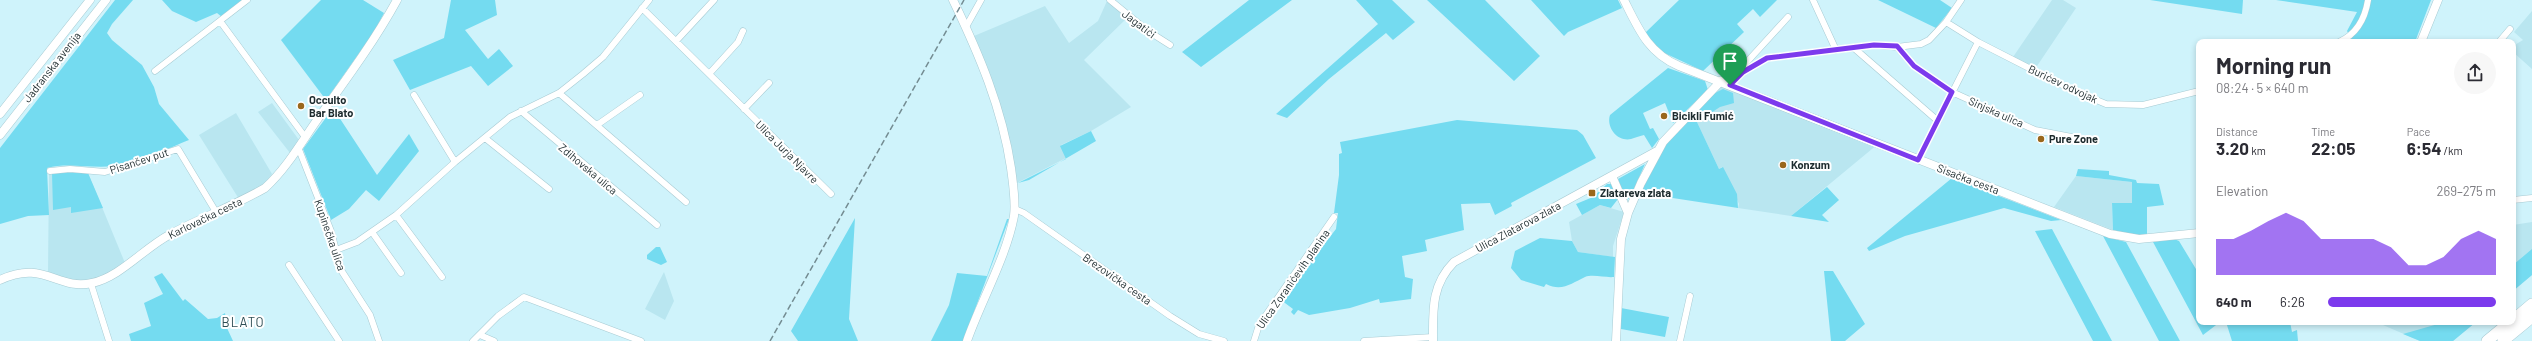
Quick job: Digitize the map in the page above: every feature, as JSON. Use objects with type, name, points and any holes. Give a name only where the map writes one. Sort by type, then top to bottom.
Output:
[{"type":"highway","points":[[2516,317],[2532,304]]},
{"type":"highway","points":[[2503,341],[2532,317]]},
{"type":"highway","points":[[2487,341],[2506,325]]},
{"type":"main road","name":"Jadranska avenija","points":[[0,114],[90,0]]},
{"type":"main road","name":"Jadranska avenija","points":[[0,135],[106,0]]},
{"type":"main road","name":"Karlovačka cesta","points":[[0,280],[15,274],[33,272],[72,283],[91,284],[112,274],[168,236],[265,188],[277,177],[371,43],[397,0]]},
{"type":"main road","points":[[953,0],[967,25],[1003,126],[1012,175],[1015,209],[1009,235],[967,341]]},
{"type":"main road","name":"Sisačka cesta","points":[[1624,0],[1643,38],[1657,54],[1673,63],[1918,160],[2119,236],[2139,239],[2196,233]]},
{"type":"main road","points":[[2422,39],[2438,0]]},
{"type":"main road","points":[[1616,341],[1621,239],[1628,212],[1657,151],[1672,131],[1721,81]]},
{"type":"main road","name":"Ulica Zlatarova zlata","points":[[1433,339],[1436,292],[1443,275],[1454,262],[1657,151]]},
{"type":"main road","points":[[1612,176],[1628,212]]},
{"type":"street","points":[[155,71],[247,0]]},
{"type":"street","points":[[336,250],[357,242],[396,215],[455,162],[521,111],[559,93],[603,56],[648,0]]},
{"type":"street","points":[[676,41],[714,0]]},
{"type":"street","points":[[967,25],[981,0]]},
{"type":"street","name":"Jagatići","points":[[1110,0],[1148,31],[1170,45]]},
{"type":"street","points":[[1813,0],[1836,50]]},
{"type":"street","points":[[1730,85],[1743,72],[1767,58],[1874,45],[1897,46],[1921,44],[1929,40],[1946,22],[1961,0]]},
{"type":"street","points":[[2343,39],[2357,29],[2366,11],[2368,0]]},
{"type":"street","name":"Ulica Jurja Njavre","points":[[642,8],[831,194]]},
{"type":"street","points":[[1743,72],[1746,63],[1788,17]]},
{"type":"street","points":[[220,21],[305,137]]},
{"type":"street","name":"Burićev odvojak","points":[[1946,22],[1978,42],[2072,90],[2106,104],[2143,105],[2196,92]]},
{"type":"street","points":[[2502,39],[2510,29]]},
{"type":"street","points":[[709,74],[738,42],[743,31]]},
{"type":"street","points":[[1918,160],[1978,42]]},
{"type":"street","name":"Sinjska ulica","points":[[1897,46],[1914,66],[1952,92],[2035,130],[2087,140]]},
{"type":"street","points":[[1854,48],[1938,121]]},
{"type":"street","points":[[744,109],[769,83]]},
{"type":"street","points":[[559,93],[686,202]]},
{"type":"street","points":[[414,95],[455,162]]},
{"type":"street","points":[[597,125],[640,95]]},
{"type":"street","name":"Zdihovska ulica","points":[[521,111],[657,225]]},
{"type":"street","points":[[485,138],[549,188]]},
{"type":"street","name":"Kupinečka ulica","points":[[298,147],[336,250],[341,270],[370,315],[379,341]]},
{"type":"street","name":"Pisančev put","points":[[50,171],[70,169],[105,172],[178,149],[216,212]]},
{"type":"street","points":[[2516,200],[2532,198]]},
{"type":"street","name":"Brezovička cesta","points":[[1015,209],[1024,213],[1170,316],[1199,334],[1224,341]]},
{"type":"street","points":[[396,215],[442,277]]},
{"type":"street","name":"Ulica Zoranićevih planina","points":[[1254,341],[1259,325],[1334,217]]},
{"type":"street","points":[[372,232],[401,273]]},
{"type":"street","points":[[290,265],[339,341]]},
{"type":"street","points":[[91,284],[109,341]]},
{"type":"street","points":[[1680,341],[1690,296]]},
{"type":"street","points":[[473,341],[498,316],[524,297],[641,341]]},
{"type":"street","points":[[480,335],[494,341]]},
{"type":"street","points":[[1364,341],[1433,339]]},
{"type":"shaded area","points":[[115,0],[133,0],[112,24],[107,33],[112,40],[142,65],[154,87],[159,104],[189,140],[122,165],[105,167],[55,166],[47,168],[49,215],[28,216],[0,224],[0,148]]},
{"type":"shaded area","points":[[162,0],[243,0],[222,17],[217,13],[196,22],[172,11]]},
{"type":"shaded area","points":[[321,0],[363,0],[384,13],[374,32],[326,100],[281,40]]},
{"type":"shaded area","points":[[451,0],[495,0],[497,15],[465,30],[488,59],[499,49],[513,66],[488,86],[471,66],[410,90],[393,60],[444,38]]},
{"type":"shaded area","points":[[1249,0],[1292,0],[1201,67],[1182,52]]},
{"type":"shaded area","points":[[1356,0],[1392,0],[1415,22],[1393,40],[1386,33],[1329,79],[1287,118],[1276,114],[1378,24]]},
{"type":"shaded area","points":[[1427,0],[1485,0],[1540,56],[1514,81]]},
{"type":"shaded area","points":[[1531,0],[1618,0],[1622,8],[1568,32],[1564,36]]},
{"type":"shaded area","points":[[1679,0],[1777,0],[1760,17],[1753,9],[1737,24],[1744,32],[1703,71],[1660,51],[1645,33]]},
{"type":"shaded area","points":[[1878,0],[1940,0],[1952,8],[1936,28]]},
{"type":"shaded area","points":[[2052,0],[2063,0],[2076,8],[2035,69],[2013,57]]},
{"type":"shaded area","points":[[2150,0],[2243,0],[2242,14]]},
{"type":"shaded area","points":[[2276,0],[2431,0],[2416,39],[2351,39],[2347,31],[2357,12]]},
{"type":"shaded area","points":[[1107,1],[1127,18],[1084,60],[1131,107],[1091,131],[1061,145],[1066,158],[1017,183],[1011,147],[974,36],[1045,6],[1069,43],[1098,21]]},
{"type":"shaded area","points":[[2532,11],[2532,69],[2516,55],[2516,44],[2523,40],[2514,32]]},
{"type":"shaded area","points":[[1668,68],[1705,81],[1708,90],[1673,123],[1665,103],[1643,113],[1650,129],[1653,128],[1659,139],[1652,148],[1644,135],[1631,139],[1617,136],[1611,129],[1609,120],[1610,115]]},
{"type":"shaded area","points":[[1721,81],[1878,144],[1791,216],[1738,208],[1739,204],[1722,167],[1719,169],[1697,122]]},
{"type":"shaded area","points":[[1723,89],[1733,93],[1734,103],[1720,107],[1697,122],[1719,169],[1723,167],[1737,194],[1738,208],[1640,193],[1659,154],[1671,138],[1715,93]]},
{"type":"shaded area","points":[[272,103],[299,140],[290,153],[258,112]]},
{"type":"shaded area","points":[[333,108],[377,175],[409,134],[419,151],[379,201],[366,190],[349,209],[331,220],[303,149]]},
{"type":"shaded area","points":[[236,113],[272,174],[263,185],[239,199],[199,135]]},
{"type":"shaded area","points":[[1457,120],[1577,130],[1583,135],[1596,158],[1511,203],[1512,206],[1495,215],[1490,203],[1461,204],[1464,230],[1425,240],[1427,251],[1402,256],[1405,277],[1413,279],[1411,299],[1380,303],[1379,299],[1350,308],[1309,315],[1298,310],[1294,315],[1291,312],[1293,309],[1281,300],[1336,229],[1338,213],[1334,213],[1339,175],[1339,154],[1342,153],[1340,142]]},
{"type":"shaded area","points":[[1091,131],[1096,141],[1066,159],[1060,146]]},
{"type":"shaded area","points":[[1059,162],[1029,180],[1018,183]]},
{"type":"shaded area","points":[[1645,164],[1630,198],[1626,200],[1618,179]]},
{"type":"shaded area","points":[[2078,169],[2109,171],[2109,175],[2136,180],[2137,183],[2159,184],[2164,205],[2147,207],[2147,235],[2135,235],[2113,230],[2112,203],[2132,203],[2132,182],[2076,176]]},
{"type":"shaded area","points":[[65,171],[88,173],[125,263],[102,278],[76,282],[48,273],[49,174]]},
{"type":"shaded area","points":[[65,171],[88,173],[103,208],[71,213],[71,207],[53,210],[52,173]]},
{"type":"shaded area","points":[[2076,176],[2132,182],[2132,203],[2112,203],[2113,230],[2054,207]]},
{"type":"shaded area","points":[[1952,178],[2061,220],[2051,221],[2004,208],[1905,236],[1869,251],[1867,248]]},
{"type":"shaded area","points":[[1607,184],[1611,184],[1618,199],[1611,208],[1600,205],[1582,215],[1576,204],[1593,197]]},
{"type":"shaded area","points":[[1827,187],[1839,200],[1822,215],[1829,222],[1791,216]]},
{"type":"shaded area","points":[[1600,205],[1624,212],[1613,246],[1613,257],[1578,252],[1572,241],[1569,222]]},
{"type":"shaded area","points":[[855,218],[849,319],[858,341],[798,341],[791,331]]},
{"type":"shaded area","points":[[1007,219],[1009,219],[963,341],[931,341],[949,305],[957,273],[987,276]]},
{"type":"shaded area","points":[[2532,222],[2532,275],[2516,288],[2516,225]]},
{"type":"shaded area","points":[[2052,229],[2112,341],[2093,341],[2035,231]]},
{"type":"shaded area","points":[[2103,236],[2126,242],[2180,341],[2159,341]]},
{"type":"shaded area","points":[[1540,238],[1572,241],[1578,252],[1615,257],[1614,277],[1588,276],[1562,287],[1546,284],[1544,287],[1521,280],[1511,268],[1515,251]]},
{"type":"shaded area","points":[[2174,239],[2179,241],[2196,269],[2196,322],[2153,242]]},
{"type":"shaded area","points":[[656,247],[660,247],[667,262],[661,265],[647,259],[647,255]]},
{"type":"shaded area","points":[[2532,249],[2532,275],[2516,288],[2516,262]]},
{"type":"shaded area","points":[[1824,271],[1833,271],[1865,324],[1845,341],[1831,341]]},
{"type":"shaded area","points":[[664,272],[674,301],[665,320],[645,309]]},
{"type":"shaded area","points":[[162,273],[183,301],[185,299],[208,319],[217,318],[225,313],[227,328],[233,341],[131,341],[129,334],[151,326],[144,303],[163,294],[154,277]]},
{"type":"shaded area","points":[[1621,308],[1669,317],[1665,337],[1621,329]]},
{"type":"shaded area","points":[[2198,325],[2216,325],[2203,335]]},
{"type":"shaded area","points":[[2227,325],[2291,325],[2292,332],[2297,330],[2298,341],[2232,341]]},
{"type":"shaded area","points":[[2383,325],[2472,325],[2453,341],[2420,341]]},
{"type":"shaded area","points":[[2434,325],[2472,325],[2453,341],[2420,341],[2403,334]]},
{"type":"railway","points":[[770,341],[964,0]]},
{"type":"place","name":"Occulto Bar Blato","points":[[301,106]]},
{"type":"place","name":"Bicikli Fumić","points":[[1664,116]]},
{"type":"place","name":"Pure Zone","points":[[2041,139]]},
{"type":"place","name":"Konzum","points":[[1783,165]]},
{"type":"place","name":"Zlatareva zlata","points":[[1592,193]]},
{"type":"district","name":"BLATO","points":[[243,322]]},
{"type":"route","points":[[1874,45],[1897,46],[1904,57],[1914,66],[1952,92],[1918,160],[1730,85],[1743,72],[1767,58],[1812,54],[1874,45]]}]
